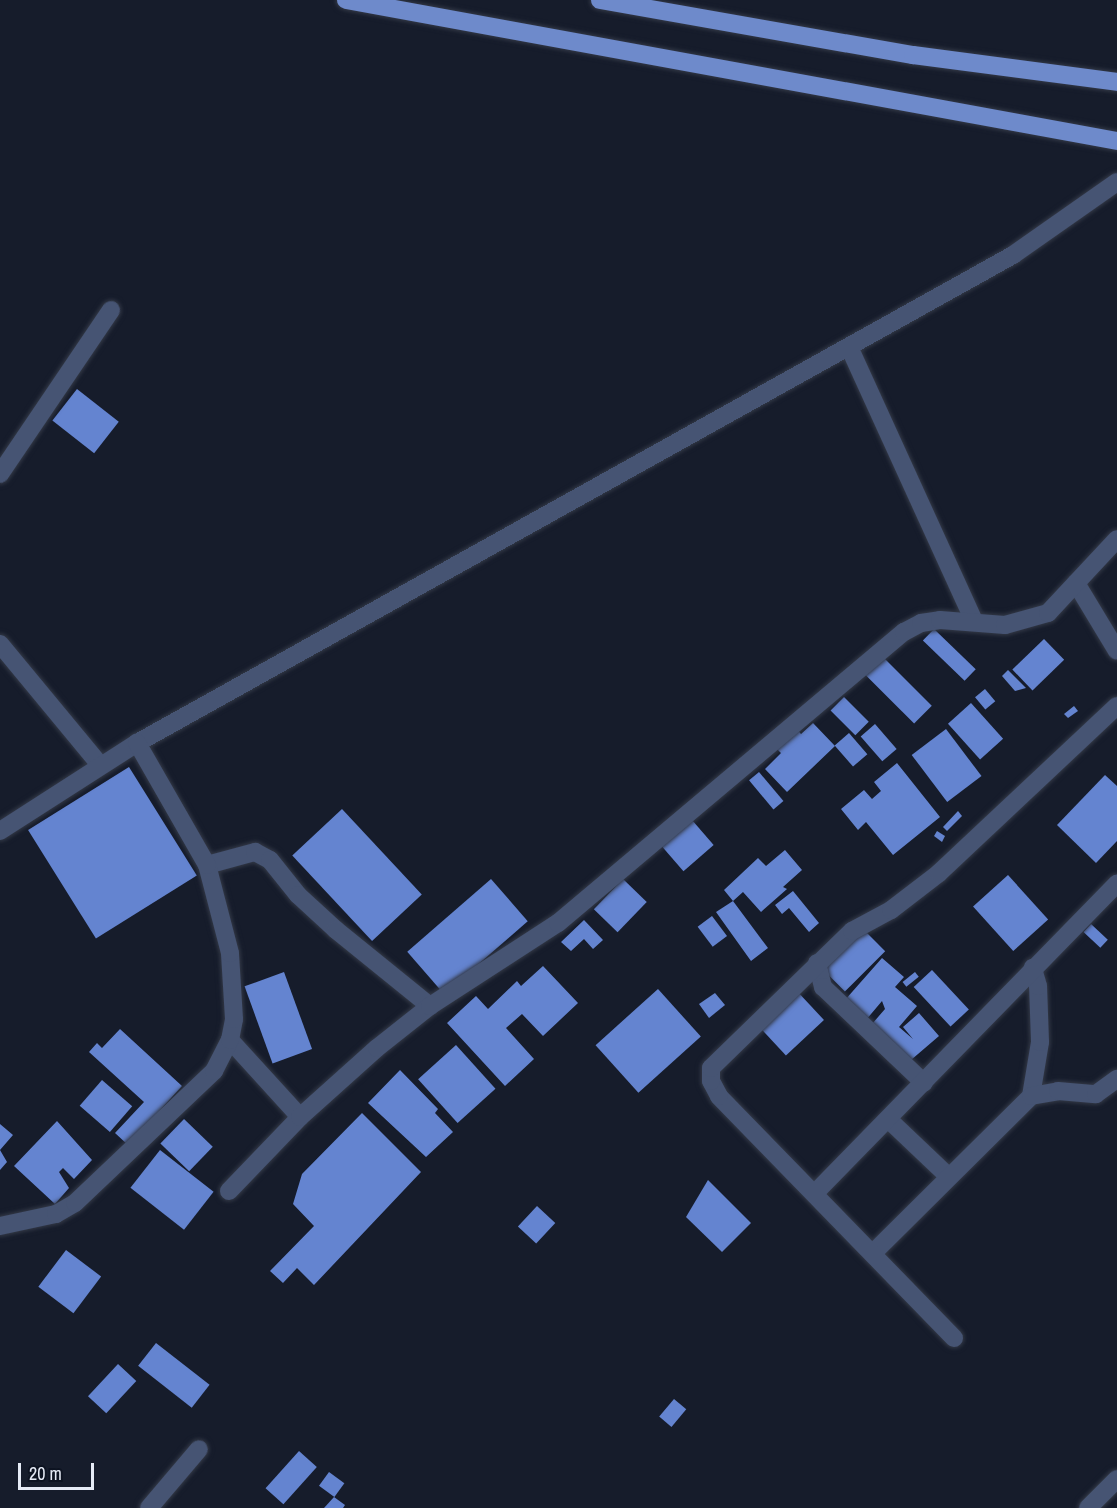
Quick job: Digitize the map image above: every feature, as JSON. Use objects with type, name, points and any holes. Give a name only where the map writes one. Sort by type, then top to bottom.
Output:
[{"type":"main road","points":[[346,0],[1117,141]]},
{"type":"main road","points":[[600,0],[913,55],[1117,82]]},
{"type":"street","points":[[0,831],[138,742],[850,349],[1013,255],[1117,182]]},
{"type":"street","points":[[0,474],[111,310]]},
{"type":"street","points":[[850,349],[974,621]]},
{"type":"street","points":[[229,1191],[300,1117],[430,1006],[558,923],[903,632],[931,621],[974,621],[1005,625],[1025,622],[1048,613],[1117,539]]},
{"type":"street","points":[[1076,583],[1117,651]]},
{"type":"street","points":[[0,644],[100,765]]},
{"type":"street","points":[[954,1338],[816,1192],[719,1095],[711,1081],[711,1068],[852,931],[891,910],[939,873],[1117,706]]},
{"type":"street","points":[[0,1226],[56,1214],[75,1203],[214,1071],[230,1040],[234,1019],[230,953],[207,865],[138,742]]},
{"type":"street","points":[[207,865],[255,852],[270,860],[298,896],[430,1006]]},
{"type":"street","points":[[816,1192],[889,1120],[1033,968],[1117,884]]},
{"type":"street","points":[[817,963],[824,987],[924,1083]]},
{"type":"street","points":[[1031,1096],[1040,1042],[1038,986],[1033,968]]},
{"type":"street","points":[[230,1040],[300,1117]]},
{"type":"street","points":[[874,1252],[946,1175],[1031,1096],[1058,1091],[1096,1094],[1117,1079]]},
{"type":"street","points":[[889,1120],[946,1175]]},
{"type":"street","points":[[149,1508],[199,1449]]},
{"type":"street","points":[[1088,1508],[1117,1479]]},
{"type":"building","points":[[77,389],[119,422],[94,453],[52,421]]},
{"type":"building","points":[[934,629],[976,669],[965,681],[923,641]]},
{"type":"building","points":[[1044,639],[1064,660],[1032,690],[1012,670]]},
{"type":"building","points":[[883,657],[932,706],[914,723],[865,675]]},
{"type":"building","points":[[1008,670],[1026,688],[1015,691],[1002,676]]},
{"type":"building","points":[[985,689],[995,701],[985,710],[975,697]]},
{"type":"building","points":[[844,697],[869,722],[855,735],[831,710]]},
{"type":"building","points":[[971,703],[1003,739],[980,759],[948,724]]},
{"type":"building","points":[[1074,706],[1078,711],[1068,718],[1064,714]]},
{"type":"building","points":[[813,723],[835,746],[787,792],[765,769],[781,753],[774,746],[795,727],[801,734]]},
{"type":"building","points":[[875,724],[897,749],[882,761],[861,736]]},
{"type":"building","points":[[946,729],[982,776],[947,802],[912,755]]},
{"type":"building","points":[[849,733],[867,754],[853,767],[835,745]]},
{"type":"building","points":[[897,763],[940,817],[893,855],[866,822],[858,830],[841,809],[864,790],[872,799],[881,791],[874,782]]},
{"type":"building","points":[[129,767],[197,876],[96,939],[28,830]]},
{"type":"building","points":[[759,772],[783,801],[773,809],[749,780]]},
{"type":"building","points":[[1105,775],[1117,786],[1117,841],[1096,863],[1057,825]]},
{"type":"building","points":[[342,809],[422,895],[372,941],[292,855]]},
{"type":"building","points":[[958,811],[962,816],[947,831],[943,827]]},
{"type":"building","points":[[692,820],[714,845],[683,871],[662,846]]},
{"type":"building","points":[[937,831],[945,836],[942,842],[934,836]]},
{"type":"building","points":[[785,850],[802,870],[783,887],[787,889],[761,912],[743,892],[733,901],[724,890],[758,858],[766,866]]},
{"type":"building","points":[[1008,875],[1048,920],[1013,951],[973,906]]},
{"type":"building","points":[[491,879],[528,921],[444,994],[407,952]]},
{"type":"building","points":[[623,879],[647,902],[618,932],[594,909]]},
{"type":"building","points":[[793,891],[819,923],[809,932],[789,908],[782,914],[775,905]]},
{"type":"building","points":[[733,901],[768,948],[751,961],[716,912]]},
{"type":"building","points":[[712,916],[727,936],[713,947],[698,927]]},
{"type":"building","points":[[584,920],[603,940],[593,949],[584,939],[571,951],[561,942]]},
{"type":"building","points":[[1091,924],[1108,940],[1100,948],[1083,932]]},
{"type":"building","points":[[864,930],[885,951],[845,992],[824,970]]},
{"type":"building","points":[[882,958],[904,977],[895,987],[917,1006],[899,1027],[913,1039],[903,1027],[919,1013],[939,1036],[911,1060],[872,1024],[885,1009],[882,1001],[866,1020],[845,1000]]},
{"type":"building","points":[[543,966],[578,1003],[543,1036],[522,1014],[506,1028],[534,1059],[505,1086],[447,1023],[476,996],[488,1009],[517,981],[521,986]]},
{"type":"building","points":[[932,970],[969,1009],[951,1027],[914,987]]},
{"type":"building","points":[[284,972],[312,1049],[273,1063],[245,986]]},
{"type":"building","points":[[915,972],[919,977],[906,987],[903,982]]},
{"type":"building","points":[[658,989],[701,1037],[638,1093],[596,1045]]},
{"type":"building","points":[[796,990],[824,1020],[786,1055],[758,1025]]},
{"type":"building","points":[[715,993],[725,1005],[709,1018],[699,1004]]},
{"type":"building","points":[[120,1029],[182,1086],[128,1145],[115,1133],[144,1102],[89,1052],[97,1043],[102,1048]]},
{"type":"building","points":[[456,1045],[495,1089],[458,1123],[418,1079]]},
{"type":"building","points":[[400,1070],[438,1109],[435,1113],[453,1132],[426,1157],[368,1103]]},
{"type":"building","points":[[102,1080],[132,1106],[110,1132],[80,1106]]},
{"type":"building","points":[[362,1113],[421,1172],[314,1285],[297,1268],[283,1283],[270,1271],[314,1226],[293,1204],[302,1174]]},
{"type":"building","points":[[184,1119],[213,1147],[189,1171],[160,1143]]},
{"type":"building","points":[[57,1121],[92,1160],[74,1179],[63,1168],[59,1172],[69,1188],[55,1204],[14,1166]]},
{"type":"building","points":[[0,1124],[13,1135],[0,1150]]},
{"type":"building","points":[[0,1150],[7,1162],[0,1170]]},
{"type":"building","points":[[160,1150],[214,1192],[184,1230],[130,1188]]},
{"type":"building","points":[[708,1180],[751,1223],[722,1252],[686,1217]]},
{"type":"building","points":[[537,1206],[555,1223],[536,1244],[518,1226]]},
{"type":"building","points":[[66,1250],[101,1276],[73,1313],[38,1287]]},
{"type":"building","points":[[156,1343],[210,1385],[192,1408],[138,1366]]},
{"type":"building","points":[[118,1364],[136,1381],[106,1413],[88,1396]]},
{"type":"building","points":[[674,1399],[686,1409],[671,1427],[659,1417]]},
{"type":"building","points":[[299,1451],[317,1467],[283,1504],[266,1488]]},
{"type":"building","points":[[329,1472],[344,1483],[334,1497],[319,1486]]},
{"type":"building","points":[[334,1497],[345,1505],[343,1508],[324,1508]]}]
